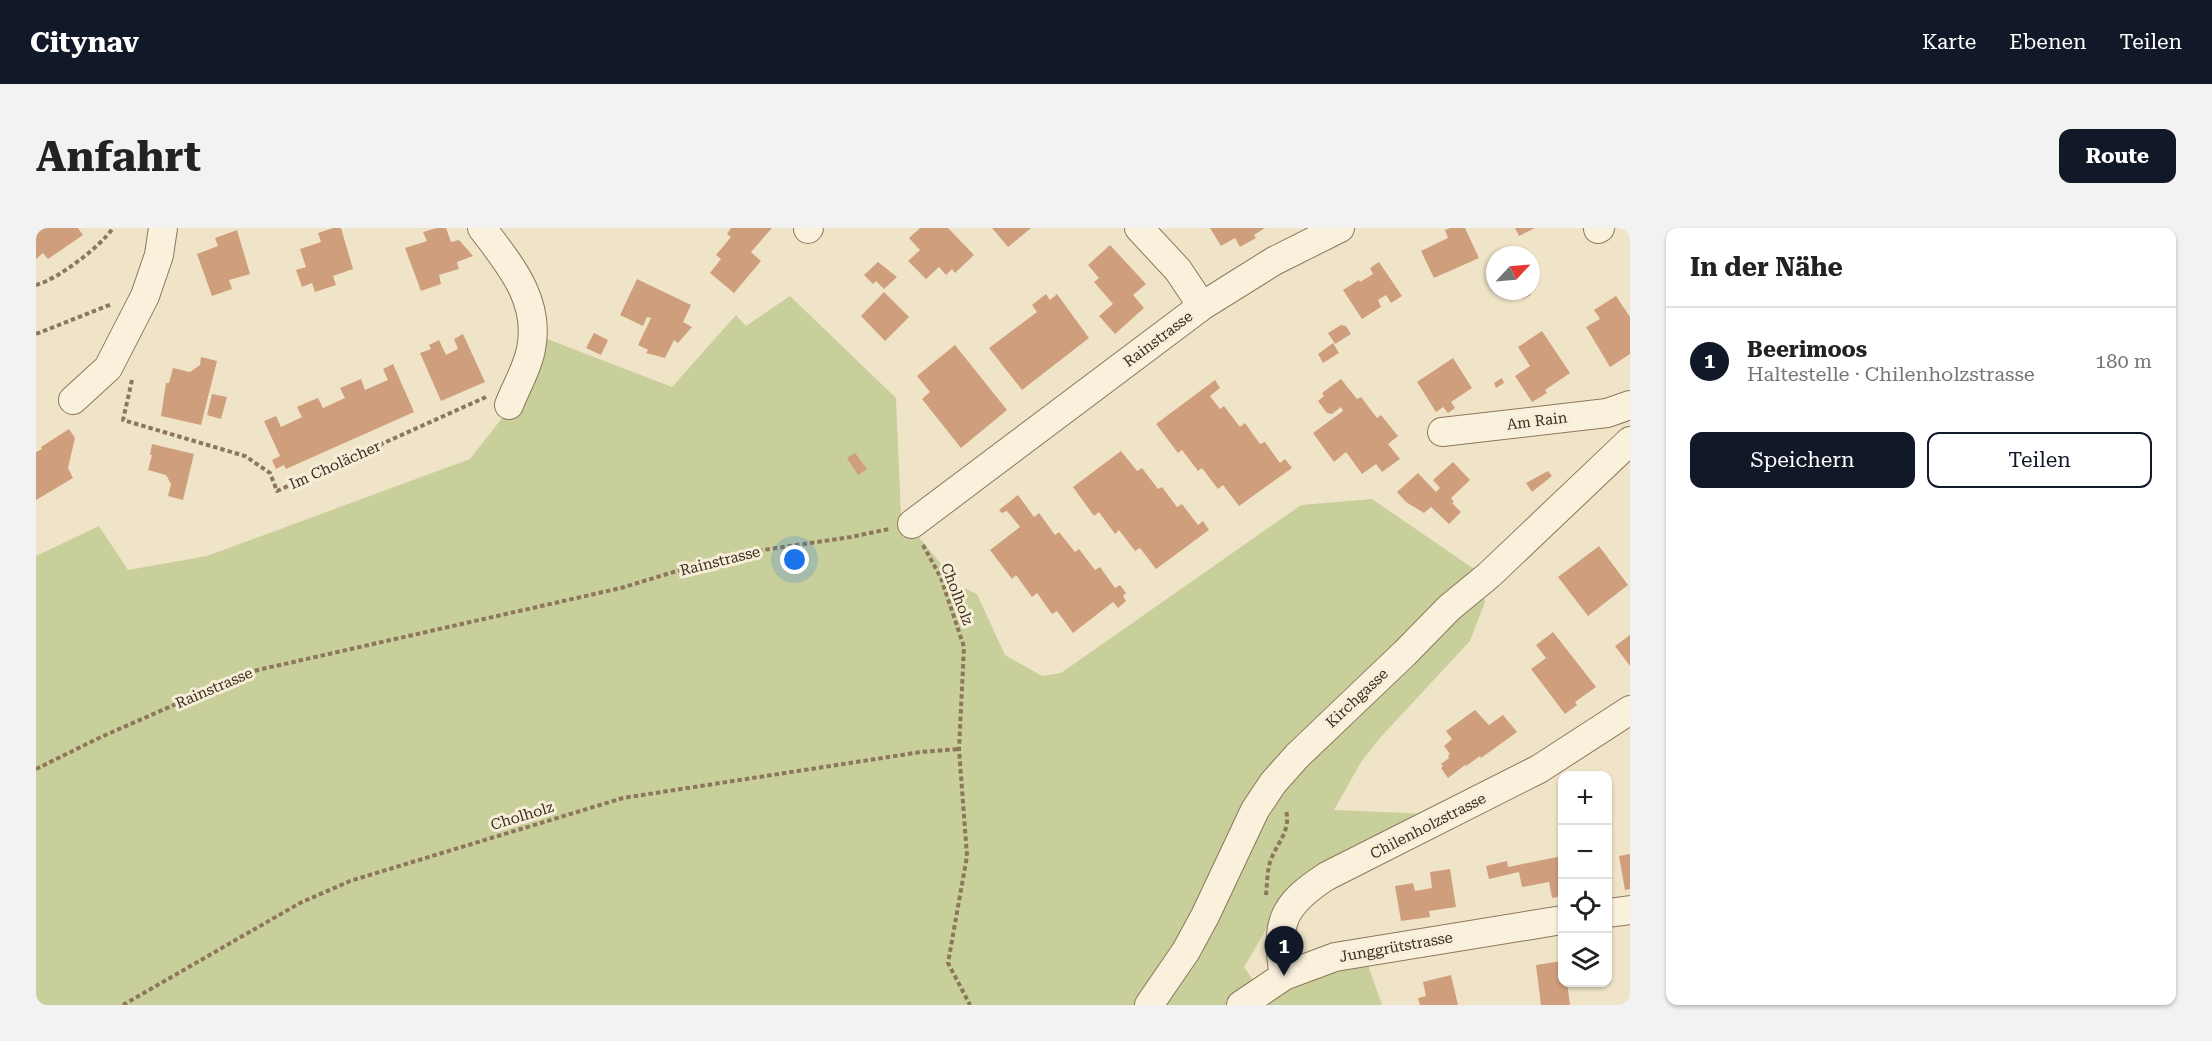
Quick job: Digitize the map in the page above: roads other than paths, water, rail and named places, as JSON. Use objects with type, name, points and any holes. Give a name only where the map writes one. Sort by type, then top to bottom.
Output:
[{"type":"street","points":[[73,400],[108,369],[145,296],[159,255],[163,228]]},
{"type":"street","points":[[482,228],[513,269],[532,310],[531,350],[513,394]]},
{"type":"street","points":[[1139,228],[1178,270],[1202,306]]},
{"type":"street","name":"Rainstrasse","points":[[912,524],[1202,306],[1274,261],[1340,228]]},
{"type":"street","name":"Am Rain","points":[[1442,432],[1607,413],[1630,405]]},
{"type":"street","name":"Kirchgasse","points":[[1149,1005],[1186,951],[1206,916],[1255,810],[1297,756],[1406,653],[1449,608],[1490,575],[1630,441]]},
{"type":"street","name":"Chilenholzstrasse","points":[[1284,976],[1279,941],[1285,915],[1291,904],[1311,886],[1539,769],[1630,710]]},
{"type":"street","points":[[1612,912],[1630,910]]},
{"type":"street","name":"Junggrütstrasse","points":[[1241,1005],[1284,976],[1317,962],[1344,955],[1558,921]]},
{"type":"place","name":"Beerimoos","points":[[1284,976]]}]
